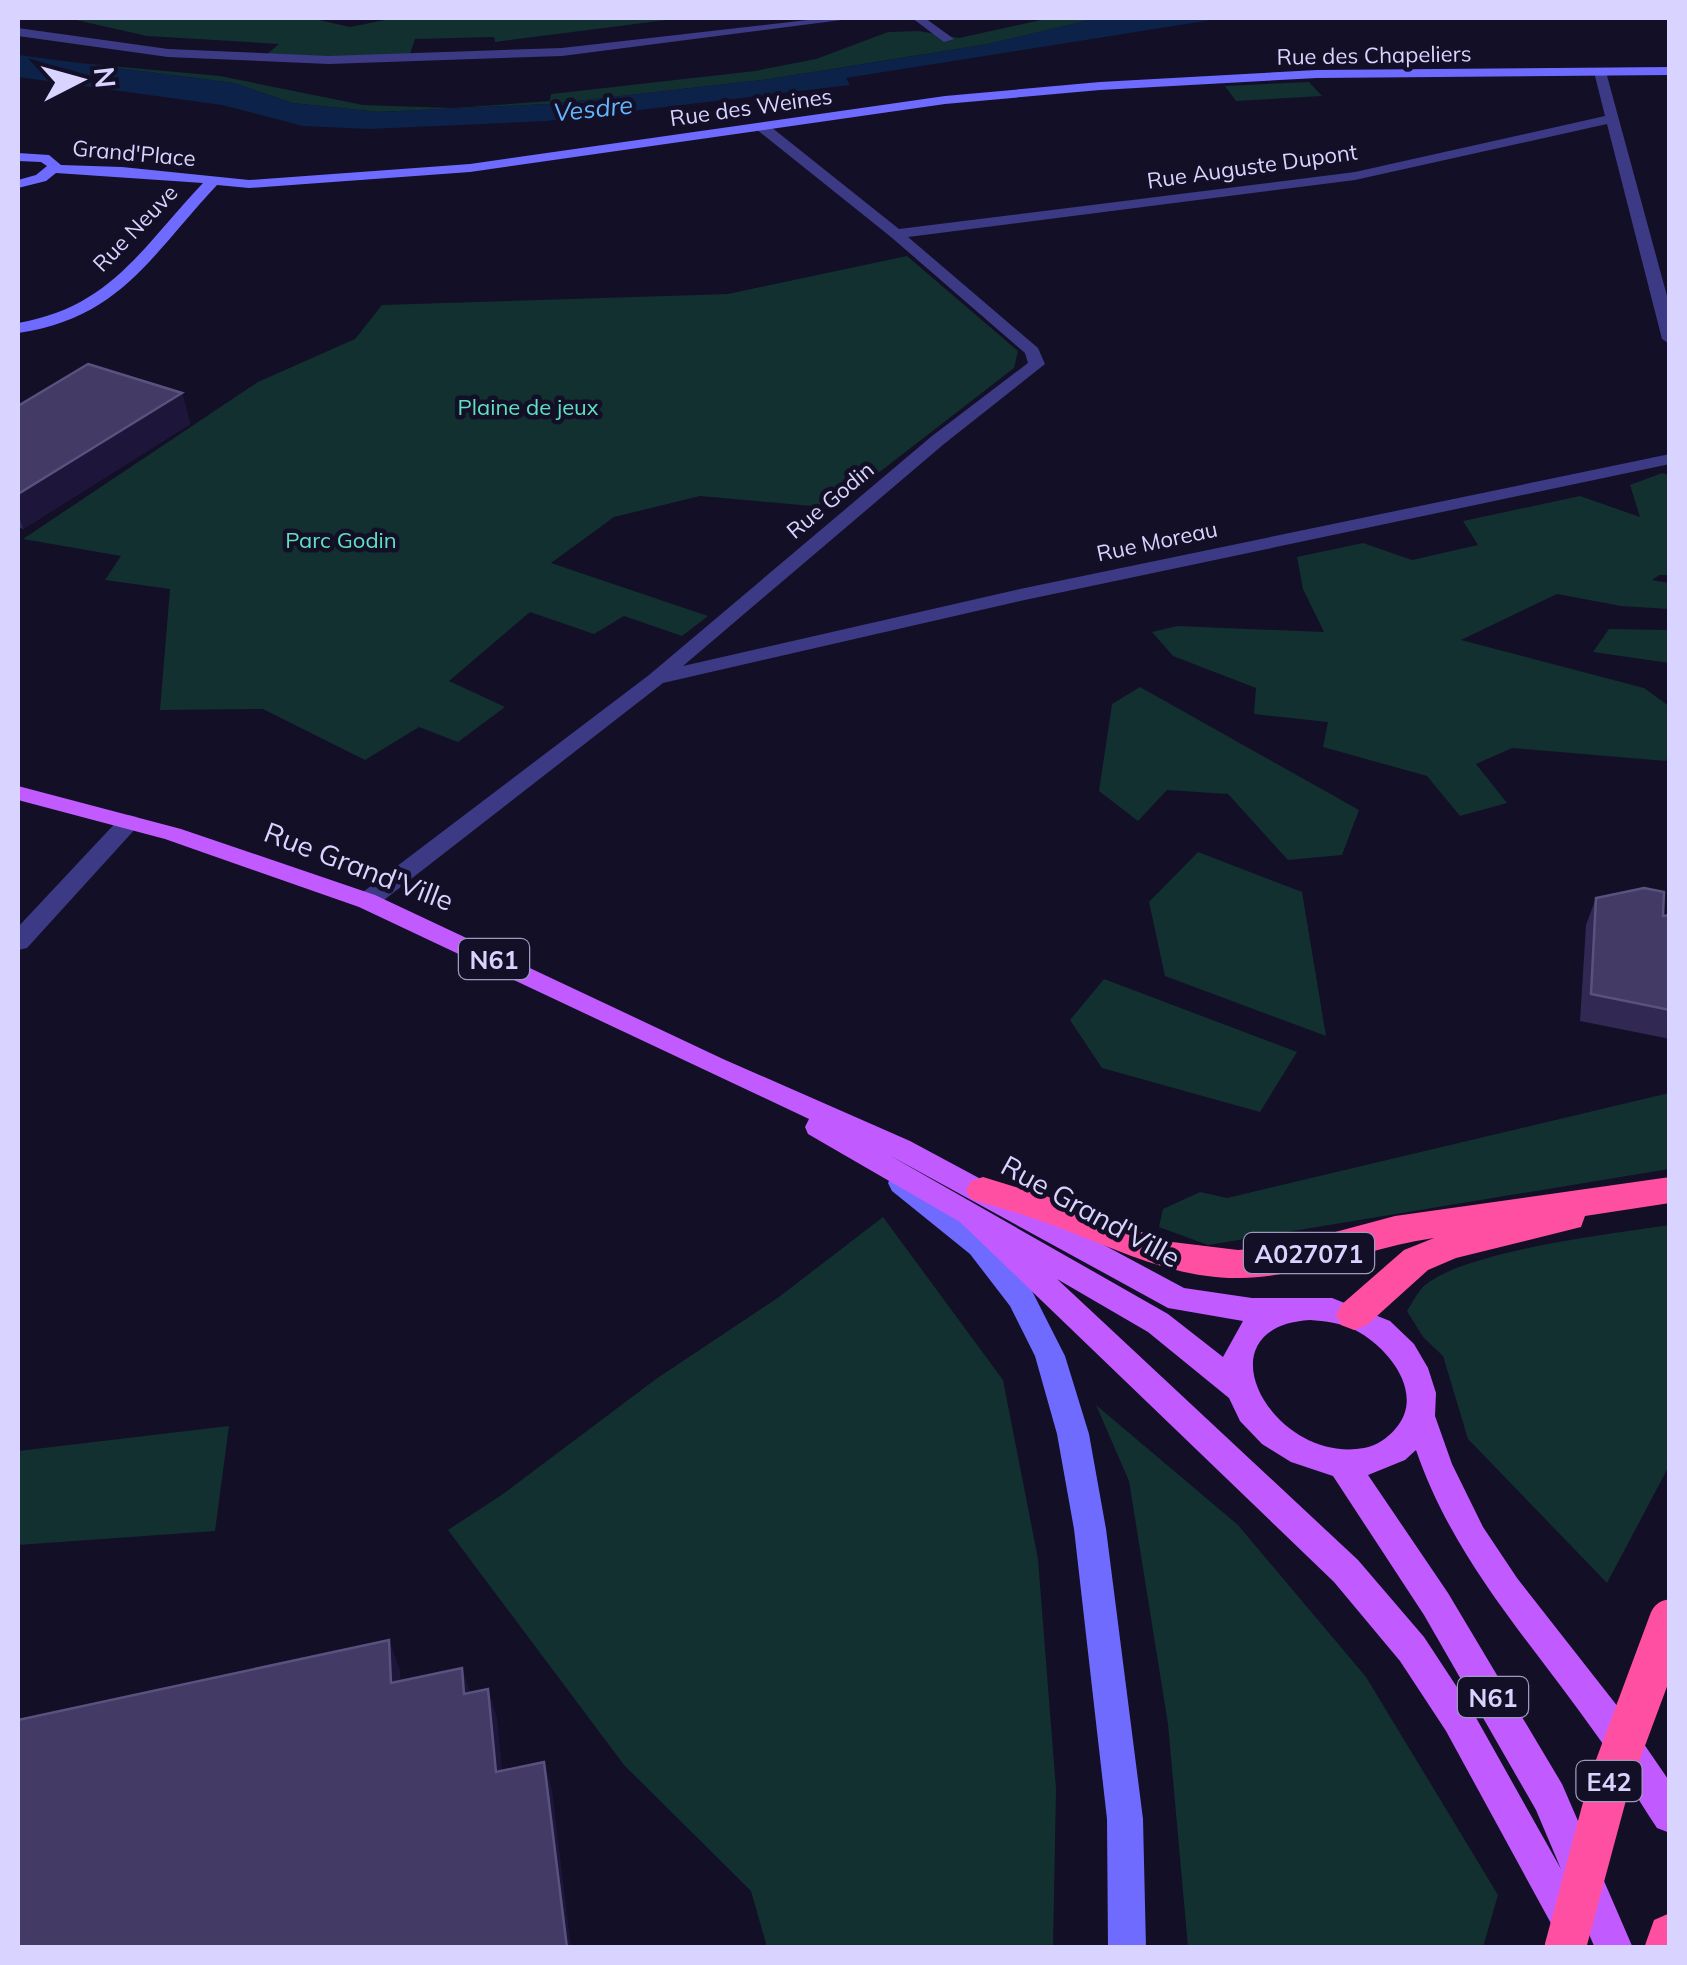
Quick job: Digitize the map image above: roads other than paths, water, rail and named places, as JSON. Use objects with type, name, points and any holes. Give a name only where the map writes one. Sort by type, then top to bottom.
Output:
[{"type":"highway","name":"A027071","points":[[975,1201],[1054,1211],[1161,1255],[1238,1264],[1283,1260],[1396,1230],[1656,1192]]},
{"type":"highway","name":"A027071","points":[[1354,1315],[1416,1260],[1450,1246],[1530,1229],[1656,1192]]},
{"type":"highway","name":"E42","points":[[1565,1948],[1636,1698],[1670,1620]]},
{"type":"highway","points":[[1667,1948],[1670,1936]]},
{"type":"main road","name":"Rue Grand'Ville","points":[[18,793],[172,834],[367,901],[714,1066],[900,1148],[1158,1323],[1239,1388],[1250,1411],[1274,1438],[1306,1456],[1342,1464]]},
{"type":"main road","name":"Rue Grand'Ville","points":[[714,1066],[838,1139],[1178,1299],[1227,1308],[1314,1308],[1354,1315],[1379,1329],[1400,1347],[1415,1370],[1422,1394],[1420,1417],[1437,1466],[1472,1538],[1506,1589],[1610,1724],[1670,1815]]},
{"type":"main road","points":[[975,1201],[1346,1571],[1412,1649],[1458,1719],[1585,1948]]},
{"type":"main road","points":[[1239,1388],[1240,1354],[1246,1342],[1252,1331],[1278,1311]]},
{"type":"main road","points":[[1342,1464],[1369,1461],[1392,1452],[1410,1437],[1420,1417]]},
{"type":"main road","name":"N61","points":[[1342,1464],[1436,1604],[1549,1796],[1614,1948]]},
{"type":"street","points":[[18,32],[168,53],[329,60],[562,52],[852,18]]},
{"type":"street","points":[[918,18],[948,39]]},
{"type":"street","points":[[1600,72],[1667,328]]},
{"type":"street","name":"Rue des Chapeliers","points":[[997,94],[1317,74],[1670,72]]},
{"type":"street","name":"Rue des Weines","points":[[212,182],[276,184],[470,168],[997,94]]},
{"type":"street","name":"Rue Auguste Dupont","points":[[896,234],[1356,176],[1610,118]]},
{"type":"street","name":"Rue Godin","points":[[367,901],[656,680],[938,440],[1037,364],[1032,350],[761,126]]},
{"type":"street","name":"Grand'Place","points":[[18,157],[44,158],[53,169]]},
{"type":"street","name":"Grand'Place","points":[[25,183],[53,169],[122,171],[212,182]]},
{"type":"street","name":"Rue Neuve","points":[[18,328],[57,320],[89,304],[150,251],[212,182]]},
{"type":"street","points":[[20,201],[25,183]]},
{"type":"street","name":"Rue Moreau","points":[[656,680],[1020,595],[1670,460]]},
{"type":"street","points":[[18,942],[129,822]]},
{"type":"street","points":[[838,1139],[908,1187],[980,1246],[1021,1298],[1050,1356],[1073,1434],[1106,1647],[1125,1818],[1127,1948]]},
{"type":"water","name":"Vesdre","points":[[1096,18],[1224,18],[846,78],[850,85],[547,121],[370,129],[303,126],[222,105],[18,77],[18,55],[234,83],[292,103],[378,112],[550,104],[770,79],[988,44]]},
{"type":"park label","name":"Plaine de jeux","points":[[528,407]]},
{"type":"park label","name":"Parc Godin","points":[[341,540]]}]
